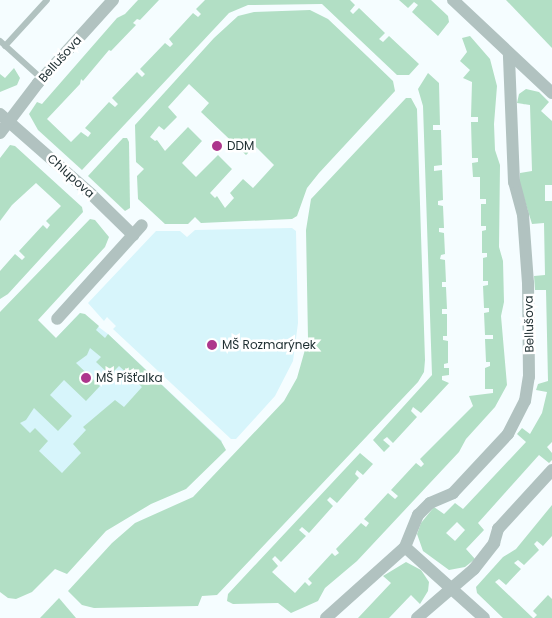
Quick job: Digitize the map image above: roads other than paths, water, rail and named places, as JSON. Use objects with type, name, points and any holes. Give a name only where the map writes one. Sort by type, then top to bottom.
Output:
[{"type":"street","name":"Bellušova","points":[[0,133],[4,117],[42,79],[113,0]]},
{"type":"street","points":[[453,0],[552,93]]},
{"type":"street","name":"Bellušova","points":[[326,618],[341,608],[405,546],[418,515],[430,503],[453,493],[508,434],[525,401],[529,377],[528,283],[523,215],[514,182],[510,55]]},
{"type":"street","name":"Chlupova","points":[[4,117],[133,235]]},
{"type":"street","points":[[57,319],[142,224]]},
{"type":"street","points":[[417,618],[449,587],[474,569],[494,543],[498,529],[552,470]]},
{"type":"street","points":[[405,546],[484,618]]},
{"type":"lane","points":[[42,79],[3,44],[47,0]]},
{"type":"place","name":"DDM","points":[[217,146]]},
{"type":"place","name":"MŠ Rozmarýnek","points":[[212,345]]},
{"type":"place","name":"MŠ Píšťalka","points":[[86,378]]}]
